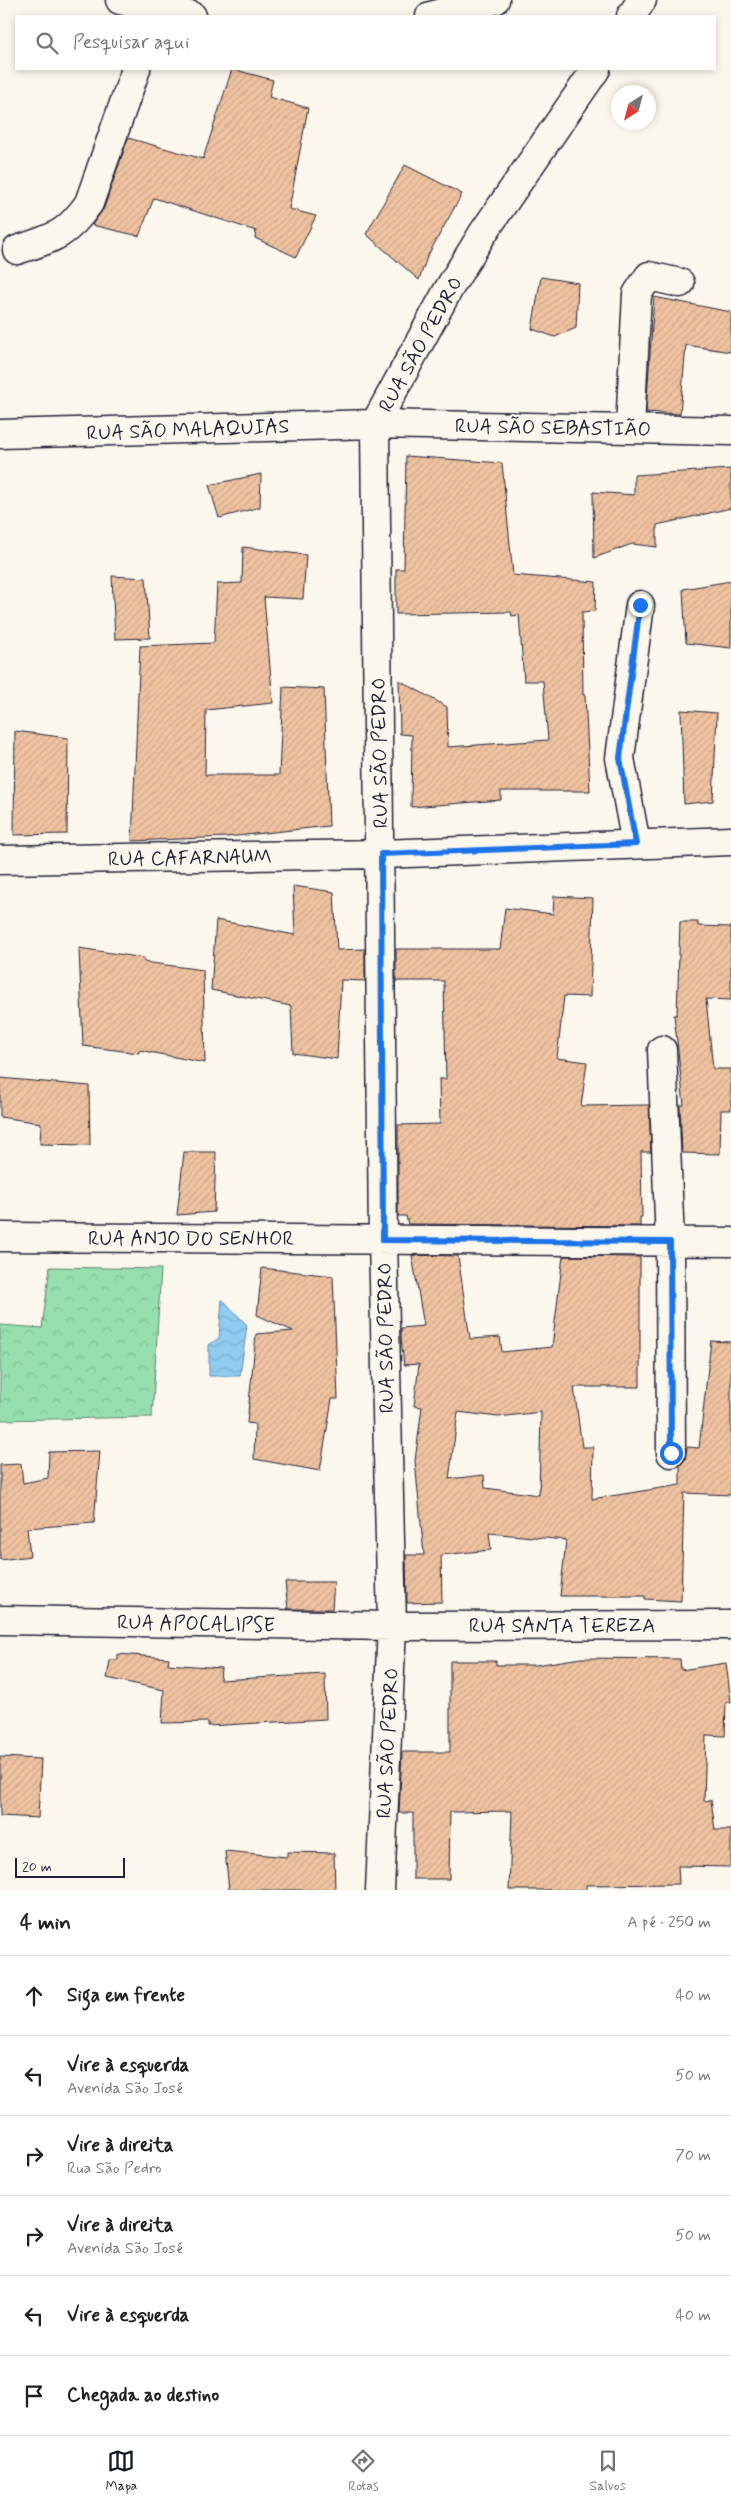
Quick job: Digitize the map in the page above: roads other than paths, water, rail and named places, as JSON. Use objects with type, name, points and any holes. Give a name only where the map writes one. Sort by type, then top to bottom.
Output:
[{"type":"street","points":[[120,0],[158,13],[181,15]]},
{"type":"street","points":[[434,15],[494,0]]},
{"type":"street","points":[[632,15],[642,0]]},
{"type":"street","points":[[16,250],[60,235],[76,222],[89,203],[136,70]]},
{"type":"street","name":"RUA SÃO PEDRO","points":[[380,1890],[392,1626],[383,1240],[381,854],[375,424],[448,290],[483,233],[595,70]]},
{"type":"street","points":[[630,428],[637,294],[648,276],[680,283]]},
{"type":"street","name":"RUA SÃO SEBASTIÃO","points":[[375,424],[731,430]]},
{"type":"street","name":"RUA SÃO MALAQUIAS","points":[[0,434],[375,424]]},
{"type":"street","points":[[636,844],[620,758],[640,605]]},
{"type":"street","name":"RUA CAFARNAUM","points":[[0,860],[381,854],[731,842]]},
{"type":"street","points":[[662,1050],[670,1242],[671,1453]]},
{"type":"street","name":"RUA ANJO DO SENHOR","points":[[0,1237],[731,1242]]},
{"type":"street","name":"RUA APOCALIPSE","points":[[0,1620],[392,1626]]},
{"type":"street","name":"RUA SANTA TEREZA","points":[[392,1626],[731,1625]]},
{"type":"water","points":[[222,1299],[247,1325],[240,1376],[209,1376],[209,1345],[219,1338]]}]
